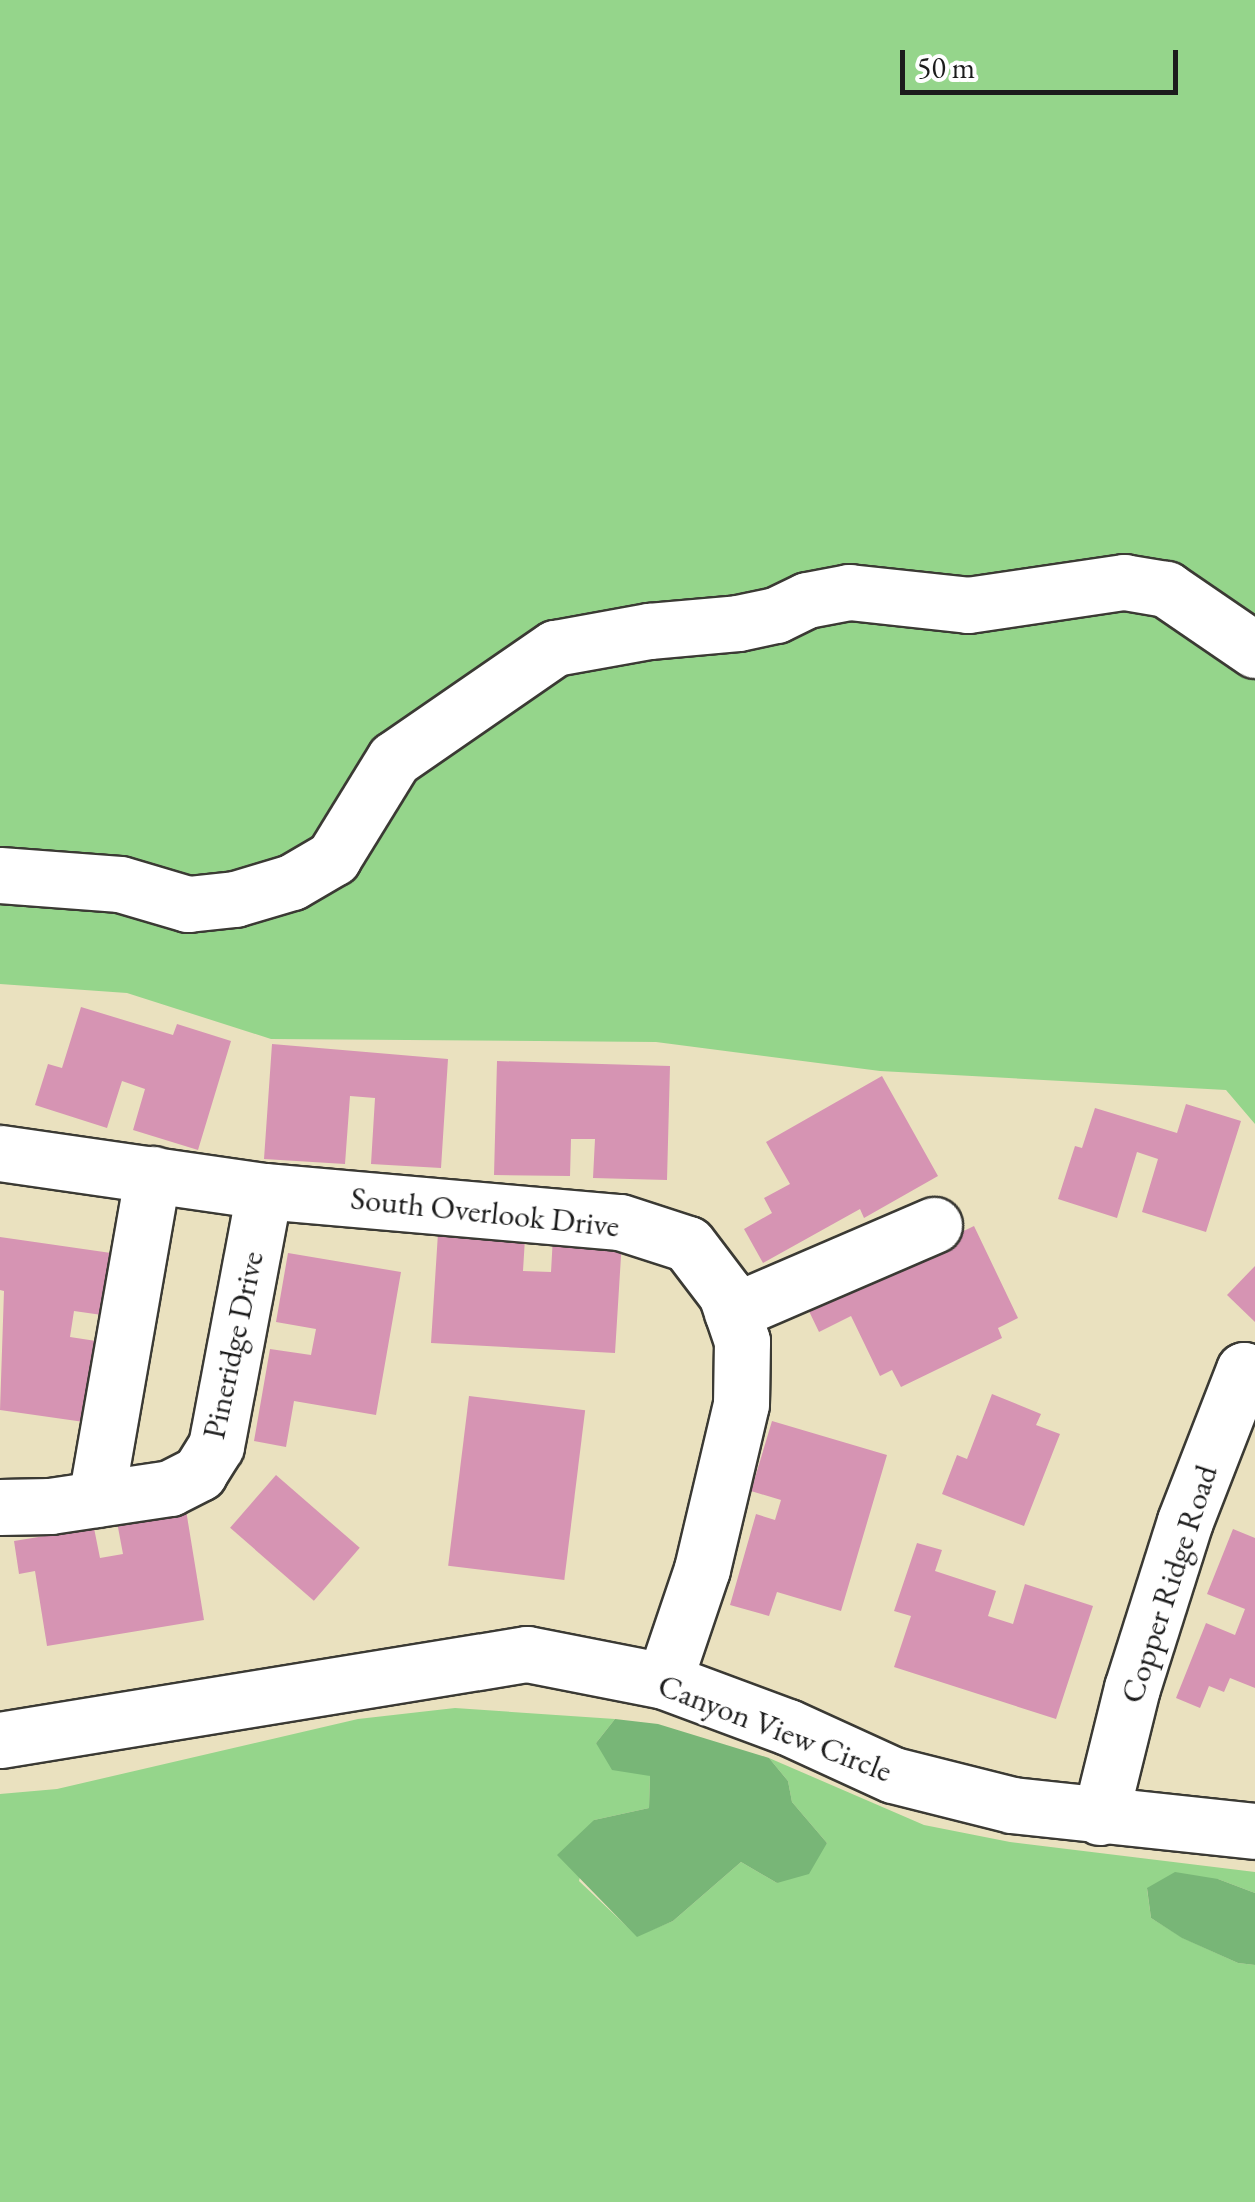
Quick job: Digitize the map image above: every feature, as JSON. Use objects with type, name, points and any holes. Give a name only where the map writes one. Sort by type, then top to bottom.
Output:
[{"type":"street","points":[[0,874],[120,884],[188,904],[235,899],[292,882],[334,858],[394,759],[555,648],[649,630],[738,624],[776,616],[807,600],[849,592],[968,605],[1124,582],[1166,589],[1255,650]]},
{"type":"street","name":"South Overlook Drive","points":[[0,1153],[264,1191],[620,1222],[688,1244],[726,1294],[742,1341],[740,1404],[702,1569],[664,1680]]},
{"type":"street","points":[[96,1499],[154,1174]]},
{"type":"street","name":"Pineridge Drive","points":[[0,1507],[170,1488],[199,1474],[216,1446],[264,1191]]},
{"type":"street","points":[[732,1312],[934,1225]]},
{"type":"street","name":"Copper Ridge Road","points":[[1100,1817],[1132,1688],[1185,1521],[1244,1370],[1255,1384]]},
{"type":"street","name":"Canyon View Circle","points":[[0,1740],[527,1654],[664,1680],[788,1727],[893,1775],[1012,1805],[1255,1831]]},
{"type":"green space","points":[[0,0],[1255,0],[1255,1124],[1226,1090],[880,1071],[656,1042],[271,1039],[127,993],[0,984]]},
{"type":"green space","points":[[455,1708],[615,1719],[596,1743],[650,1776],[649,1808],[594,1820],[579,1881],[637,1936],[673,1921],[741,1862],[777,1883],[827,1843],[792,1802],[788,1781],[769,1758],[924,1825],[1010,1842],[1255,1872],[1255,1893],[1218,1879],[1147,1889],[1151,1918],[1183,1938],[1238,1963],[1255,1965],[1255,2202],[0,2202],[0,1794],[57,1789],[358,1719]]},
{"type":"green space","points":[[615,1719],[658,1724],[769,1758],[788,1781],[792,1802],[827,1843],[809,1874],[777,1883],[741,1862],[673,1921],[637,1937],[557,1855],[594,1820],[649,1808],[650,1776],[612,1770],[596,1743]]},
{"type":"green space","points":[[1175,1872],[1218,1879],[1255,1893],[1255,1965],[1238,1963],[1182,1938],[1151,1918],[1147,1888]]},
{"type":"building","points":[[81,1007],[173,1035],[177,1024],[231,1041],[198,1150],[133,1130],[145,1089],[122,1081],[107,1128],[35,1105],[48,1064],[62,1068]]},
{"type":"building","points":[[272,1044],[448,1059],[441,1168],[371,1164],[375,1098],[350,1096],[345,1164],[264,1159]]},
{"type":"building","points":[[497,1061],[670,1066],[667,1180],[593,1178],[595,1139],[571,1139],[570,1176],[494,1175]]},
{"type":"building","points":[[882,1076],[938,1176],[864,1218],[860,1209],[763,1263],[744,1229],[772,1213],[764,1198],[790,1184],[766,1142]]},
{"type":"building","points":[[1186,1104],[1241,1121],[1206,1232],[1142,1212],[1158,1159],[1137,1152],[1117,1218],[1058,1199],[1075,1146],[1082,1148],[1095,1108],[1177,1133]]},
{"type":"building","points":[[974,1226],[1018,1318],[998,1328],[1002,1338],[901,1387],[892,1370],[880,1376],[851,1316],[819,1332],[807,1307]]},
{"type":"building","points":[[438,1233],[525,1238],[523,1271],[551,1272],[553,1236],[622,1240],[615,1353],[431,1343]]},
{"type":"building","points":[[0,1237],[111,1253],[102,1315],[74,1311],[70,1337],[96,1341],[84,1422],[0,1410],[4,1291],[0,1290]]},
{"type":"building","points":[[288,1253],[401,1272],[376,1415],[294,1401],[286,1447],[254,1441],[270,1349],[311,1355],[316,1329],[276,1322]]},
{"type":"building","points":[[1255,1266],[1255,1322],[1227,1295]]},
{"type":"building","points":[[992,1394],[1041,1414],[1036,1425],[1060,1434],[1024,1526],[942,1494],[957,1455],[967,1459]]},
{"type":"building","points":[[469,1396],[585,1410],[564,1580],[448,1566]]},
{"type":"building","points":[[772,1421],[887,1455],[841,1611],[777,1592],[769,1616],[730,1605],[756,1514],[775,1520],[781,1500],[751,1491]]},
{"type":"building","points":[[276,1475],[360,1548],[314,1601],[230,1528]]},
{"type":"building","points":[[186,1510],[204,1620],[47,1646],[35,1571],[19,1574],[14,1541],[94,1528],[100,1558],[123,1554],[117,1522]]},
{"type":"building","points":[[1233,1529],[1255,1538],[1255,1688],[1230,1678],[1224,1692],[1209,1686],[1200,1708],[1176,1698],[1206,1623],[1235,1635],[1245,1609],[1207,1594]]},
{"type":"building","points":[[917,1543],[942,1550],[935,1571],[996,1591],[988,1616],[1013,1624],[1025,1584],[1093,1606],[1056,1719],[894,1667],[911,1616],[894,1611]]}]
